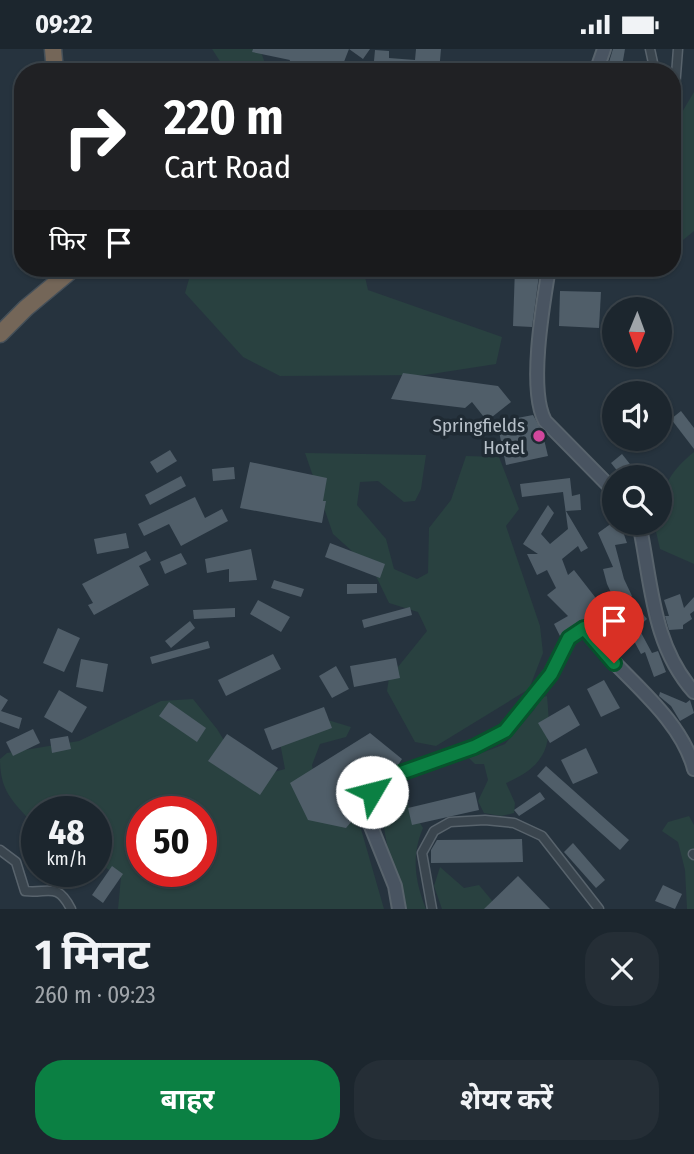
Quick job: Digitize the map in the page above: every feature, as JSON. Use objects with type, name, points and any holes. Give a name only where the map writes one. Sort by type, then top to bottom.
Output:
[{"type":"highway","points":[[0,334],[63,277]]},
{"type":"main road","points":[[548,277],[537,385],[539,409],[545,421],[602,479]]},
{"type":"main road","points":[[641,535],[662,643],[694,692]]},
{"type":"main road","points":[[399,909],[395,886],[368,819],[372,792],[381,780],[474,747],[505,731],[551,674],[569,638],[584,628],[598,647],[673,726],[691,755],[694,769]]},
{"type":"street","points":[[432,909],[422,853],[435,831],[450,822],[485,820],[514,823],[542,836],[599,909]]},
{"type":"street","points":[[0,850],[16,862],[25,891],[49,889],[58,892],[71,909]]},
{"type":"green space","points":[[212,49],[260,49],[265,63],[221,63]]},
{"type":"green space","points":[[694,92],[694,231],[681,242],[681,114]]},
{"type":"green space","points":[[190,277],[365,277],[368,290],[502,337],[496,364],[425,375],[280,376],[243,357],[185,293]]},
{"type":"green space","points":[[694,452],[694,564],[660,549],[657,535],[672,535],[672,475]]},
{"type":"green space","points":[[305,453],[426,455],[421,489],[415,501],[404,502],[378,481],[360,482],[357,505],[386,539],[394,569],[417,579],[428,573],[429,528],[451,500],[466,456],[499,457],[519,509],[506,526],[540,626],[543,653],[529,689],[436,746],[415,742],[387,691],[389,678],[427,631],[418,612],[389,603],[373,570],[333,534]]},
{"type":"green space","points":[[547,696],[549,726],[545,749],[532,767],[506,783],[515,803],[514,813],[501,816],[484,813],[478,801],[488,780],[484,764],[475,764],[469,758],[505,744],[534,710],[540,698]]},
{"type":"green space","points":[[193,699],[217,729],[241,768],[263,775],[285,769],[277,727],[311,715],[351,727],[346,737],[320,744],[312,765],[319,799],[361,829],[384,909],[118,909],[121,877],[112,872],[112,796],[21,796],[21,810],[10,797],[3,781],[0,759],[7,753],[79,741],[161,701]]},
{"type":"green space","points":[[390,790],[399,790],[423,828],[417,849],[416,869],[426,909],[405,909],[388,850],[381,811]]},
{"type":"green space","points":[[689,816],[694,825],[694,909],[687,909],[685,870],[678,842],[662,831],[668,822]]},
{"type":"green space","points":[[440,867],[464,888],[479,885],[499,909],[442,909],[434,886]]},
{"type":"building","points":[[253,49],[349,49],[344,63],[289,63],[290,60],[252,52]]},
{"type":"building","points":[[349,49],[370,49],[363,59]]},
{"type":"building","points":[[416,49],[441,49],[440,63],[374,63],[375,50],[389,51],[389,58],[415,60]]},
{"type":"building","points":[[613,49],[625,49],[623,63],[609,63]]},
{"type":"building","points":[[515,277],[539,277],[532,327],[513,326]]},
{"type":"building","points":[[560,291],[601,292],[599,328],[559,326]]},
{"type":"building","points":[[403,373],[498,386],[511,402],[487,421],[472,402],[465,408],[391,399]]},
{"type":"building","points":[[681,411],[694,428],[694,449],[672,420]]},
{"type":"building","points":[[533,415],[542,431],[548,456],[506,465],[497,422]]},
{"type":"building","points":[[170,450],[177,461],[157,473],[150,462]]},
{"type":"building","points":[[622,454],[631,465],[613,465],[611,463]]},
{"type":"building","points":[[250,462],[327,478],[322,523],[240,508]]},
{"type":"building","points":[[234,467],[235,479],[213,481],[212,469]]},
{"type":"building","points":[[181,476],[186,486],[150,505],[145,495]]},
{"type":"building","points":[[570,478],[572,496],[580,494],[581,510],[566,511],[588,548],[581,552],[578,546],[562,559],[568,575],[574,570],[609,615],[594,626],[587,620],[580,620],[560,636],[554,624],[568,616],[547,595],[556,588],[547,570],[537,575],[527,554],[538,554],[523,544],[548,505],[554,513],[541,534],[550,544],[568,529],[563,492],[522,497],[520,484]]},
{"type":"building","points":[[195,497],[205,518],[222,509],[228,521],[181,546],[169,524],[144,536],[138,524]]},
{"type":"building","points":[[602,530],[602,535],[624,535],[627,543],[615,545],[624,579],[632,596],[629,598],[647,619],[638,627],[652,653],[658,651],[666,672],[654,677],[645,652],[641,654],[634,641],[638,639],[625,623],[607,584],[603,569],[613,567],[598,533]]},
{"type":"building","points":[[126,533],[129,548],[97,554],[94,539]]},
{"type":"building","points":[[330,543],[385,564],[380,578],[325,557]]},
{"type":"building","points":[[251,549],[257,580],[229,582],[229,569],[207,573],[205,559]]},
{"type":"building","points":[[146,551],[151,560],[139,566],[149,585],[94,615],[88,605],[93,603],[82,584]]},
{"type":"building","points":[[181,553],[187,564],[165,574],[160,562]]},
{"type":"building","points":[[274,580],[304,589],[301,597],[271,588]]},
{"type":"building","points":[[347,584],[377,584],[377,593],[347,594]]},
{"type":"building","points":[[680,594],[684,608],[694,597],[694,611],[690,614],[692,619],[683,625],[683,629],[669,630],[665,616],[669,616],[664,600]]},
{"type":"building","points":[[258,600],[290,617],[281,632],[250,614]]},
{"type":"building","points":[[410,607],[412,615],[364,628],[362,620]]},
{"type":"building","points":[[235,608],[235,617],[194,619],[193,610]]},
{"type":"building","points":[[190,621],[195,628],[171,648],[165,641]]},
{"type":"building","points":[[58,628],[80,638],[64,672],[43,663]]},
{"type":"building","points":[[208,641],[210,648],[152,664],[150,657]]},
{"type":"building","points":[[273,654],[281,669],[226,696],[218,680]]},
{"type":"building","points":[[396,658],[400,678],[354,687],[350,666]]},
{"type":"building","points":[[81,659],[108,664],[103,692],[76,687]]},
{"type":"building","points":[[336,666],[349,689],[332,698],[319,676]]},
{"type":"building","points":[[604,680],[620,708],[601,717],[587,689]]},
{"type":"building","points":[[59,690],[87,707],[72,733],[44,717]]},
{"type":"building","points":[[660,692],[686,703],[690,700],[694,713],[680,721],[671,706],[659,696]]},
{"type":"building","points":[[0,695],[8,700],[1,711],[22,718],[19,729],[0,722]]},
{"type":"building","points":[[169,702],[206,728],[197,742],[159,716]]},
{"type":"building","points":[[569,705],[580,725],[550,743],[538,723]]},
{"type":"building","points":[[324,707],[332,728],[272,750],[264,729]]},
{"type":"building","points":[[33,729],[40,743],[13,756],[6,742]]},
{"type":"building","points":[[370,733],[402,759],[398,765],[374,775],[364,790],[361,810],[346,828],[308,820],[290,783]]},
{"type":"building","points":[[227,734],[278,768],[260,795],[208,761]]},
{"type":"building","points":[[68,736],[71,749],[52,753],[50,739]]},
{"type":"building","points":[[586,748],[598,773],[573,784],[561,760]]},
{"type":"building","points":[[546,766],[629,840],[620,850],[537,776]]},
{"type":"building","points":[[475,792],[479,810],[412,825],[408,808]]},
{"type":"building","points":[[540,792],[545,799],[519,816],[514,810]]},
{"type":"building","points":[[522,839],[523,862],[431,863],[431,850],[437,840]]},
{"type":"building","points":[[573,843],[605,880],[596,888],[564,852]]},
{"type":"building","points":[[112,866],[123,874],[103,903],[92,895],[98,887],[112,887]]},
{"type":"building","points":[[518,876],[550,909],[484,909]]},
{"type":"building","points":[[663,885],[682,894],[675,909],[655,901]]},
{"type":"place","name":"Springfields Hotel","points":[[539,436]]},
{"type":"route","points":[[372,792],[381,780],[474,747],[505,731],[551,674],[559,653],[569,638],[584,628],[614,663]]}]
